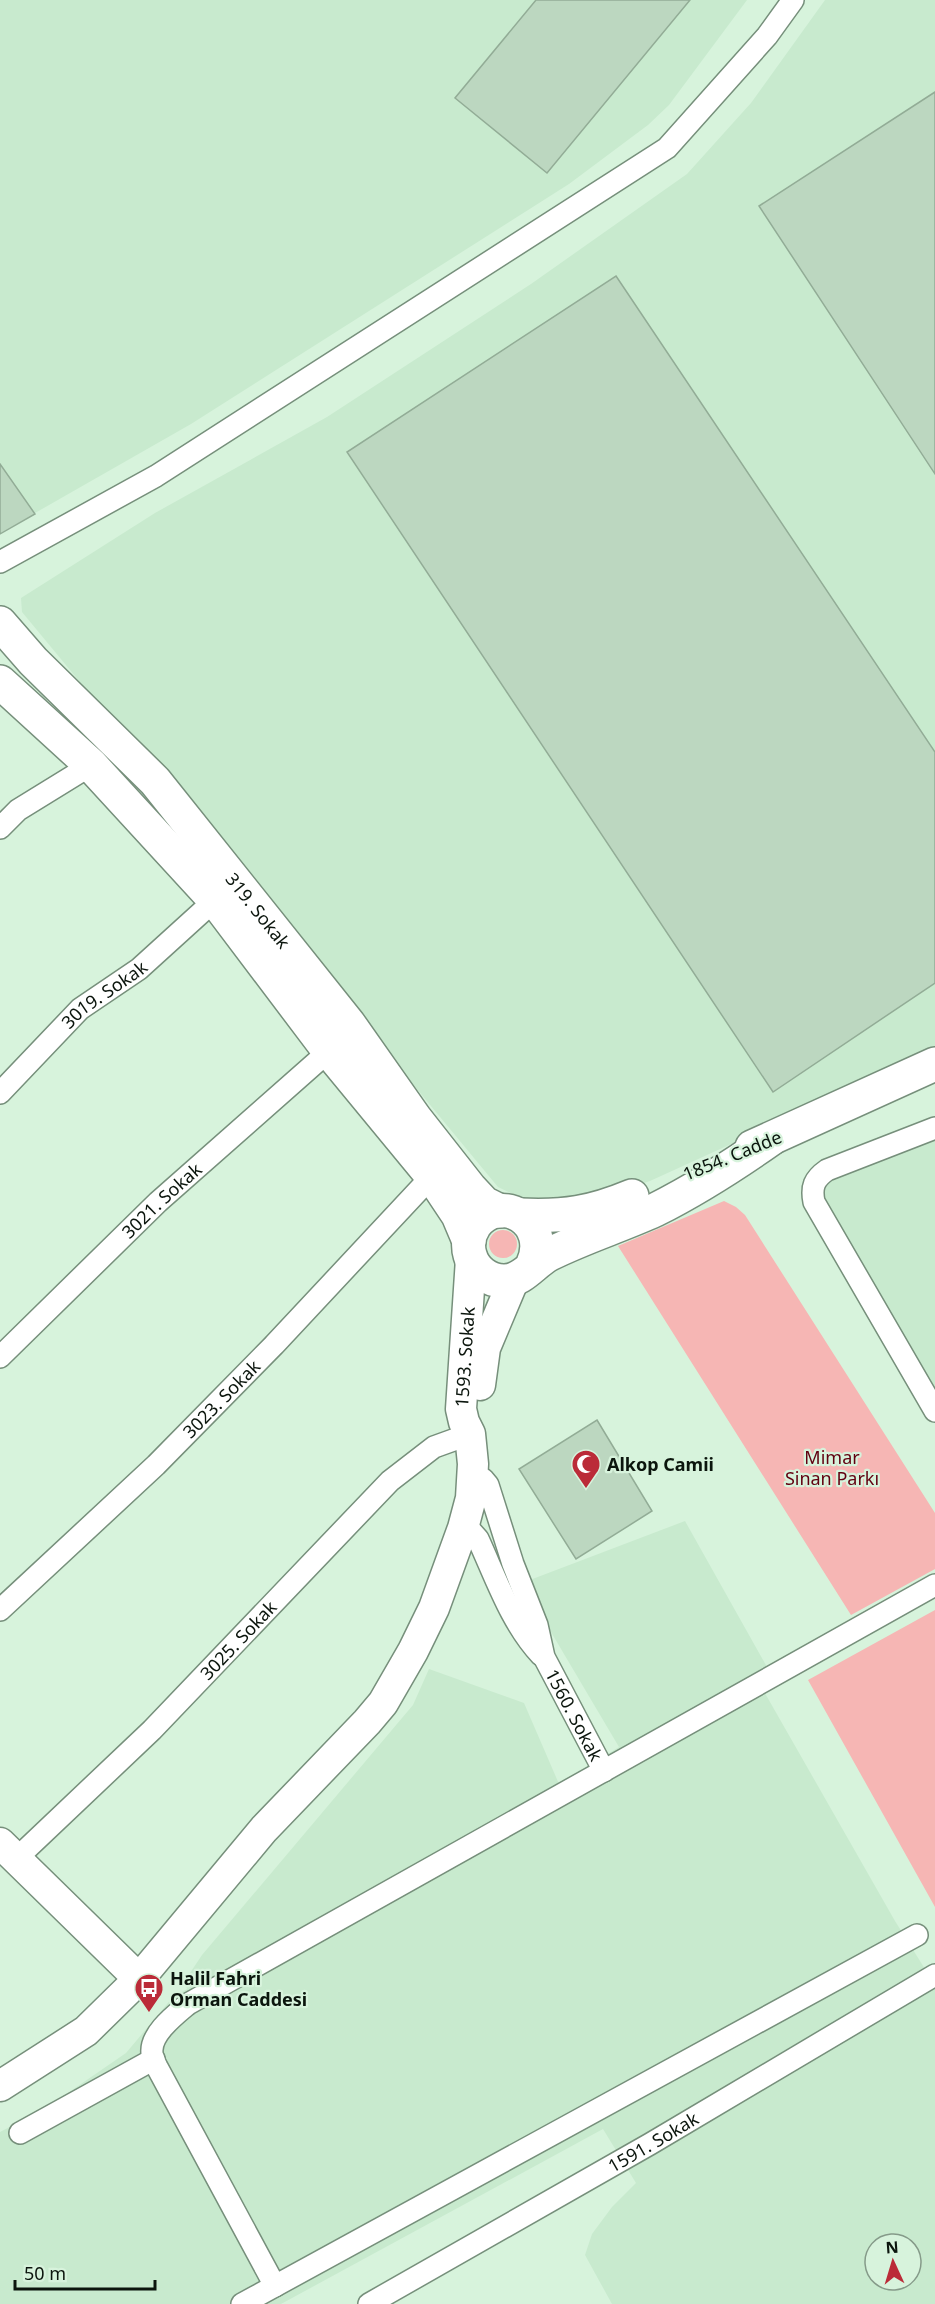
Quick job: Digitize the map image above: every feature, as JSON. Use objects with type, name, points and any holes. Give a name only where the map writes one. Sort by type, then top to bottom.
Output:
[{"type":"main road","name":"319. Sokak","points":[[0,623],[33,661],[155,781],[349,1024],[415,1118],[470,1188],[484,1203],[510,1213]]},
{"type":"main road","name":"319. Sokak","points":[[0,682],[91,765],[215,900],[329,1051],[432,1176],[458,1215],[470,1250]]},
{"type":"main road","name":"1854. Cadde","points":[[510,1213],[563,1216],[604,1207],[771,1140],[935,1064]]},
{"type":"main road","points":[[523,1273],[537,1256],[536,1232],[529,1222],[510,1213],[482,1218],[475,1225],[470,1250],[484,1275],[504,1281],[523,1273],[544,1257],[562,1248],[655,1209],[727,1169],[771,1140]]},
{"type":"main road","name":"1593. Sokak","points":[[470,1250],[460,1409],[470,1434]]},
{"type":"main road","name":"1593. Sokak","points":[[470,1434],[478,1411],[480,1376],[485,1348],[523,1273]]},
{"type":"main road","points":[[0,2086],[86,2031],[140,1979],[264,1829],[383,1703],[413,1651],[434,1608],[463,1528],[471,1498],[470,1434]]},
{"type":"main road","points":[[8,1851],[140,1979]]},
{"type":"street","points":[[1,564],[156,476],[667,148],[768,36],[793,0]]},
{"type":"street","points":[[0,828],[18,810],[91,765]]},
{"type":"street","name":"3019. Sokak","points":[[0,1093],[80,1009],[139,969],[215,900]]},
{"type":"street","name":"3021. Sokak","points":[[0,1357],[158,1202],[329,1051]]},
{"type":"street","points":[[935,1128],[827,1170],[814,1182],[812,1190],[814,1202],[935,1411]]},
{"type":"street","name":"3023. Sokak","points":[[0,1610],[156,1465],[274,1345],[432,1176]]},
{"type":"street","name":"3025. Sokak","points":[[8,1851],[152,1730],[390,1481],[434,1447],[470,1434]]},
{"type":"street","points":[[472,1475],[483,1479],[488,1485],[513,1564],[537,1625],[544,1658]]},
{"type":"street","points":[[463,1528],[474,1533],[478,1539],[527,1640],[544,1658]]},
{"type":"street","points":[[495,1576],[499,1579],[510,1577],[513,1574],[513,1564]]},
{"type":"street","points":[[275,2286],[154,2059],[152,2052],[154,2041],[167,2023],[188,2004],[935,1585]]},
{"type":"street","name":"1560. Sokak","points":[[544,1658],[604,1771]]},
{"type":"street","points":[[242,2304],[917,1935]]},
{"type":"street","name":"1591. Sokak","points":[[369,2304],[400,2297],[650,2144],[935,1975]]},
{"type":"street","points":[[20,2133],[154,2059]]},
{"type":"shaded area","points":[[0,0],[747,0],[669,105],[648,125],[569,184],[191,424],[0,533]]},
{"type":"shaded area","points":[[825,0],[935,0],[935,1051],[650,1181],[592,1200],[525,1200],[498,1187],[22,612],[21,598],[155,513],[327,417],[531,284],[687,174],[751,103]]},
{"type":"shaded area","points":[[935,1128],[935,1403],[814,1182]]},
{"type":"shaded area","points":[[685,1521],[767,1667],[754,1674],[895,1921],[935,1985],[935,2304],[612,2304],[585,2255],[592,2234],[612,2207],[636,2183],[603,2129],[281,2304],[0,2304],[0,2132],[46,2108],[126,2053],[173,1997],[187,1989],[184,1982],[202,1955],[413,1705],[429,1669],[524,1703],[559,1784],[619,1747],[522,1583]]},
{"type":"green space","name":"Mimar Sinan Parkı","points":[[724,1201],[745,1215],[935,1513],[935,1569],[851,1615],[618,1246]]},
{"type":"green space","points":[[503,1230],[513,1234],[517,1244],[513,1254],[503,1258],[493,1254],[489,1244],[493,1234]]},
{"type":"green space","points":[[935,1610],[935,1907],[808,1680]]},
{"type":"building","points":[[536,0],[690,0],[547,173],[455,98]]},
{"type":"building","points":[[935,92],[935,474],[759,206]]},
{"type":"building","points":[[616,276],[935,752],[935,983],[773,1092],[347,452]]},
{"type":"building","points":[[0,464],[35,514],[0,534]]},
{"type":"building","name":"Alkop Camii","points":[[597,1420],[652,1511],[576,1559],[519,1469]]},
{"type":"place","name":"Alkop Camii","points":[[586,1490]]},
{"type":"place","name":"Halil Fahri Orman Caddesi","points":[[149,2014]]}]
